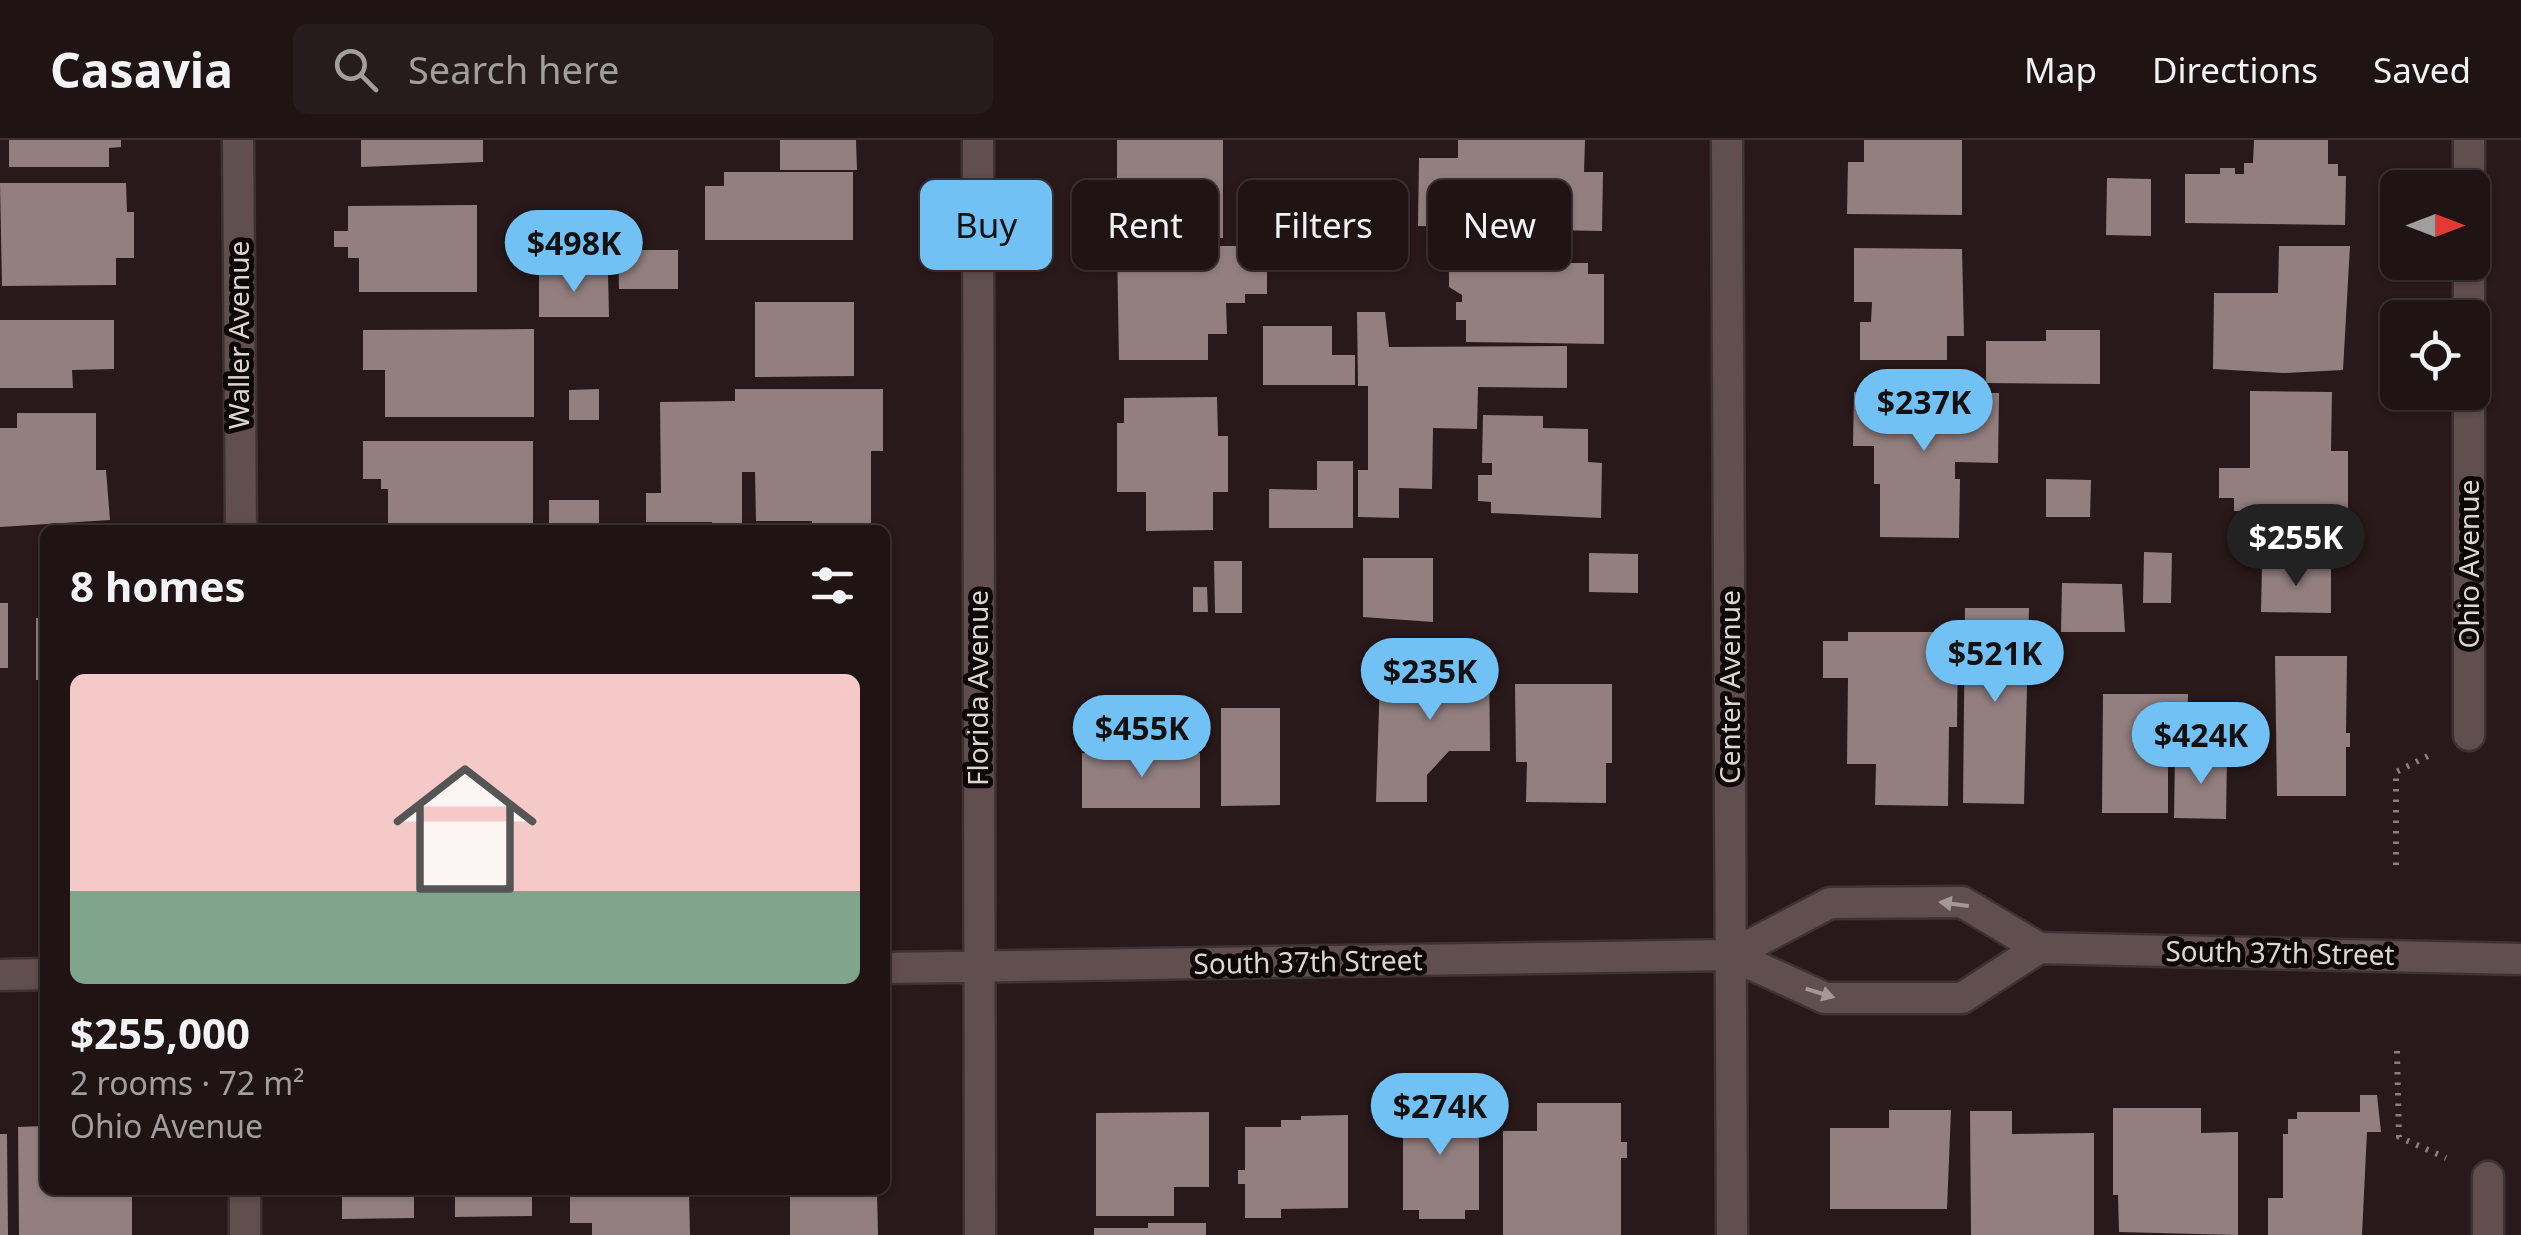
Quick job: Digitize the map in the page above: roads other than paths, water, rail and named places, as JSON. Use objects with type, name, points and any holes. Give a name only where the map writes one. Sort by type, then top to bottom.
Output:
[{"type":"street","name":"Waller Avenue","points":[[238,140],[241,525]]},
{"type":"street","name":"Florida Avenue","points":[[978,140],[980,1235]]},
{"type":"street","name":"Center Avenue","points":[[1727,140],[1732,1235]]},
{"type":"street","points":[[2468,140],[2468,170]]},
{"type":"street","name":"Ohio Avenue","points":[[2469,410],[2469,735]]},
{"type":"street","name":"South 37th Street","points":[[1731,955],[1830,903],[1962,902],[2039,948],[2521,960]]},
{"type":"street","name":"South 37th Street","points":[[890,968],[1731,955],[1825,998],[1962,998],[2039,948]]},
{"type":"street","points":[[0,975],[40,974]]},
{"type":"street","points":[[2488,1177],[2488,1235]]},
{"type":"street","points":[[245,1195],[245,1235]]}]
